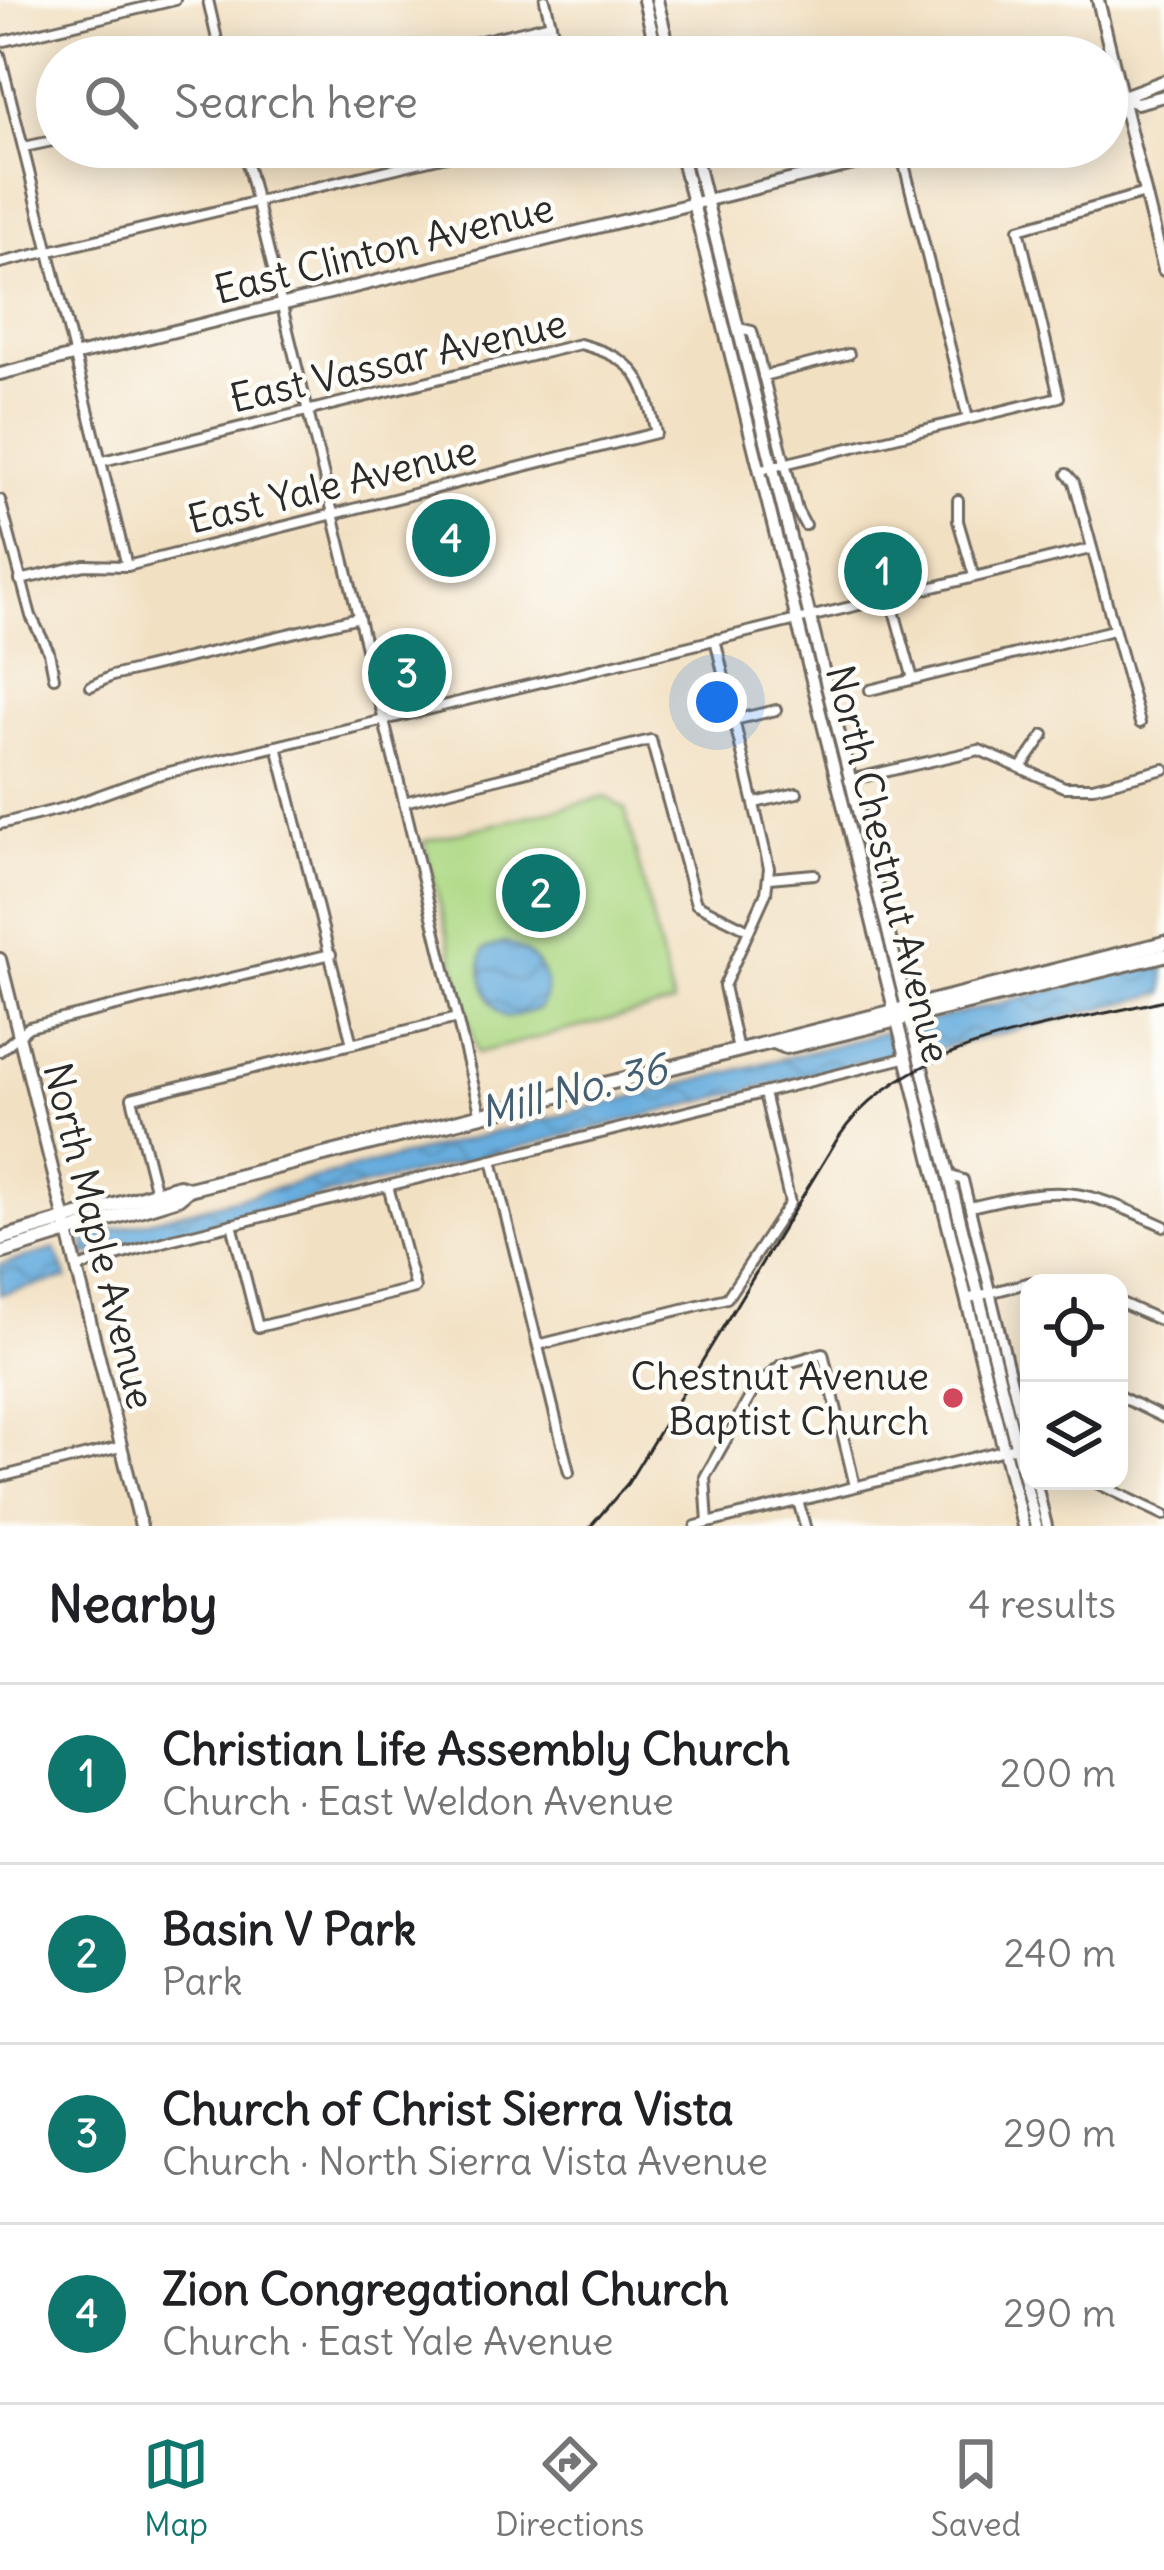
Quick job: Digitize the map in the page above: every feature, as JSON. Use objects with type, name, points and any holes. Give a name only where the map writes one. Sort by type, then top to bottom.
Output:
[{"type":"main road","points":[[644,0],[653,36]]},
{"type":"main road","points":[[657,0],[666,36]]},
{"type":"main road","points":[[1098,0],[1107,36]]},
{"type":"main road","points":[[1128,93],[1164,80]]},
{"type":"main road","points":[[1128,100],[1137,104],[1164,97]]},
{"type":"main road","points":[[1128,123],[1164,270]]},
{"type":"main road","name":"North Chestnut Avenue","points":[[688,168],[738,328],[772,467],[842,813],[950,1175],[1036,1526]]},
{"type":"main road","name":"North Chestnut Avenue","points":[[696,168],[700,202],[772,467]]},
{"type":"main road","name":"East Clinton Avenue","points":[[0,374],[837,168]]},
{"type":"main road","name":"North Chestnut Avenue","points":[[802,618],[876,889],[938,1184],[979,1296]]},
{"type":"main road","points":[[842,813],[856,839],[866,879],[876,889]]},
{"type":"main road","points":[[903,1030],[1112,955],[1164,943]]},
{"type":"main road","points":[[0,1239],[67,1232],[156,1192],[189,1189],[776,1043],[784,1036],[903,1030],[1030,982],[1105,963],[1112,955]]},
{"type":"main road","points":[[999,996],[1164,955]]},
{"type":"main road","name":"North Maple Avenue","points":[[0,959],[141,1526]]},
{"type":"main road","points":[[938,1184],[947,1187],[961,1219]]},
{"type":"main road","points":[[0,1253],[178,1198],[189,1189]]},
{"type":"main road","name":"North Chestnut Avenue","points":[[1016,1450],[1023,1526]]},
{"type":"street","points":[[0,42],[175,0]]},
{"type":"street","points":[[208,0],[216,36]]},
{"type":"street","points":[[545,0],[554,36]]},
{"type":"street","points":[[502,36],[551,24]]},
{"type":"street","points":[[0,55],[127,566]]},
{"type":"street","points":[[24,147],[36,144]]},
{"type":"street","points":[[249,168],[481,1116]]},
{"type":"street","points":[[0,263],[397,168]]},
{"type":"street","points":[[906,168],[968,419]]},
{"type":"street","points":[[772,467],[1059,397],[1019,229],[1145,193]]},
{"type":"street","name":"North Chestnut Avenue","points":[[738,328],[751,330],[763,376],[772,467],[805,524]]},
{"type":"street","name":"East Vassar Avenue","points":[[103,461],[580,344],[608,351],[643,379],[656,433]]},
{"type":"street","points":[[763,376],[849,354]]},
{"type":"street","name":"East Yale Avenue","points":[[20,580],[85,565],[127,566],[656,433]]},
{"type":"street","points":[[1067,474],[1074,482],[1140,723]]},
{"type":"street","points":[[0,500],[20,580],[54,676]]},
{"type":"street","points":[[958,500],[958,521],[974,576]]},
{"type":"street","points":[[0,824],[64,808],[153,776],[1090,550]]},
{"type":"street","points":[[890,596],[913,679]]},
{"type":"street","points":[[92,686],[112,676],[359,617]]},
{"type":"street","points":[[870,691],[1113,630]]},
{"type":"street","points":[[715,639],[770,878],[724,986],[739,1052]]},
{"type":"street","points":[[734,720],[776,710]]},
{"type":"street","points":[[1021,768],[1044,735]]},
{"type":"street","points":[[404,802],[651,740],[696,904],[749,930]]},
{"type":"street","points":[[277,746],[352,1044]]},
{"type":"street","points":[[836,783],[961,752],[995,753],[1048,783],[1080,788],[1164,769]]},
{"type":"street","points":[[755,803],[796,793]]},
{"type":"street","points":[[770,878],[814,874]]},
{"type":"street","points":[[0,1051],[29,1027],[331,953]]},
{"type":"street","points":[[156,1192],[132,1098],[458,1018]]},
{"type":"street","points":[[76,1268],[232,1224],[764,1093],[903,1030]]},
{"type":"street","points":[[538,1345],[727,1298],[790,1204],[764,1093]]},
{"type":"street","points":[[492,1160],[569,1472]]},
{"type":"street","points":[[950,1175],[963,1180],[970,1207],[979,1296],[1020,1285]]},
{"type":"street","points":[[232,1224],[258,1328],[415,1288],[388,1186]]},
{"type":"street","points":[[970,1207],[1037,1191],[1073,1190],[1164,1226]]},
{"type":"street","points":[[1128,1306],[1164,1322]]},
{"type":"street","points":[[708,1522],[705,1477],[755,1388],[781,1365],[823,1353],[855,1486]]},
{"type":"street","points":[[1128,1400],[1164,1418]]},
{"type":"street","points":[[0,1477],[120,1447]]},
{"type":"street","points":[[696,1526],[1016,1450]]},
{"type":"street","points":[[1038,1490],[1047,1526]]},
{"type":"street","points":[[1111,1490],[1164,1515]]},
{"type":"street","points":[[798,1501],[805,1526]]},
{"type":"green space","points":[[606,797],[625,809],[673,1004],[477,1053],[424,841]]},
{"type":"water","points":[[506,942],[534,960],[546,987],[539,1009],[507,1018],[489,997],[481,967],[484,949]]},
{"type":"water","points":[[1164,962],[1164,993],[925,1052],[916,1030],[920,1023]]},
{"type":"water","points":[[886,1032],[892,1036],[892,1054],[84,1256],[86,1237]]},
{"type":"water","points":[[55,1249],[67,1278],[0,1294],[0,1265]]},
{"type":"railway","points":[[591,1526],[628,1483],[838,1138],[866,1105],[901,1078],[985,1042],[1164,1000]]},
{"type":"place","name":"Zion Congregational Church","points":[[451,538]]},
{"type":"place","name":"Christian Life Assembly Church","points":[[883,571]]},
{"type":"place","name":"Church of Christ Sierra Vista","points":[[407,673]]},
{"type":"place","name":"Basin V Park","points":[[541,893]]},
{"type":"place","name":"Chestnut Avenue Baptist Church","points":[[953,1398]]},
{"type":"water label","name":"Mill No. 36","points":[[573,1090]]}]
